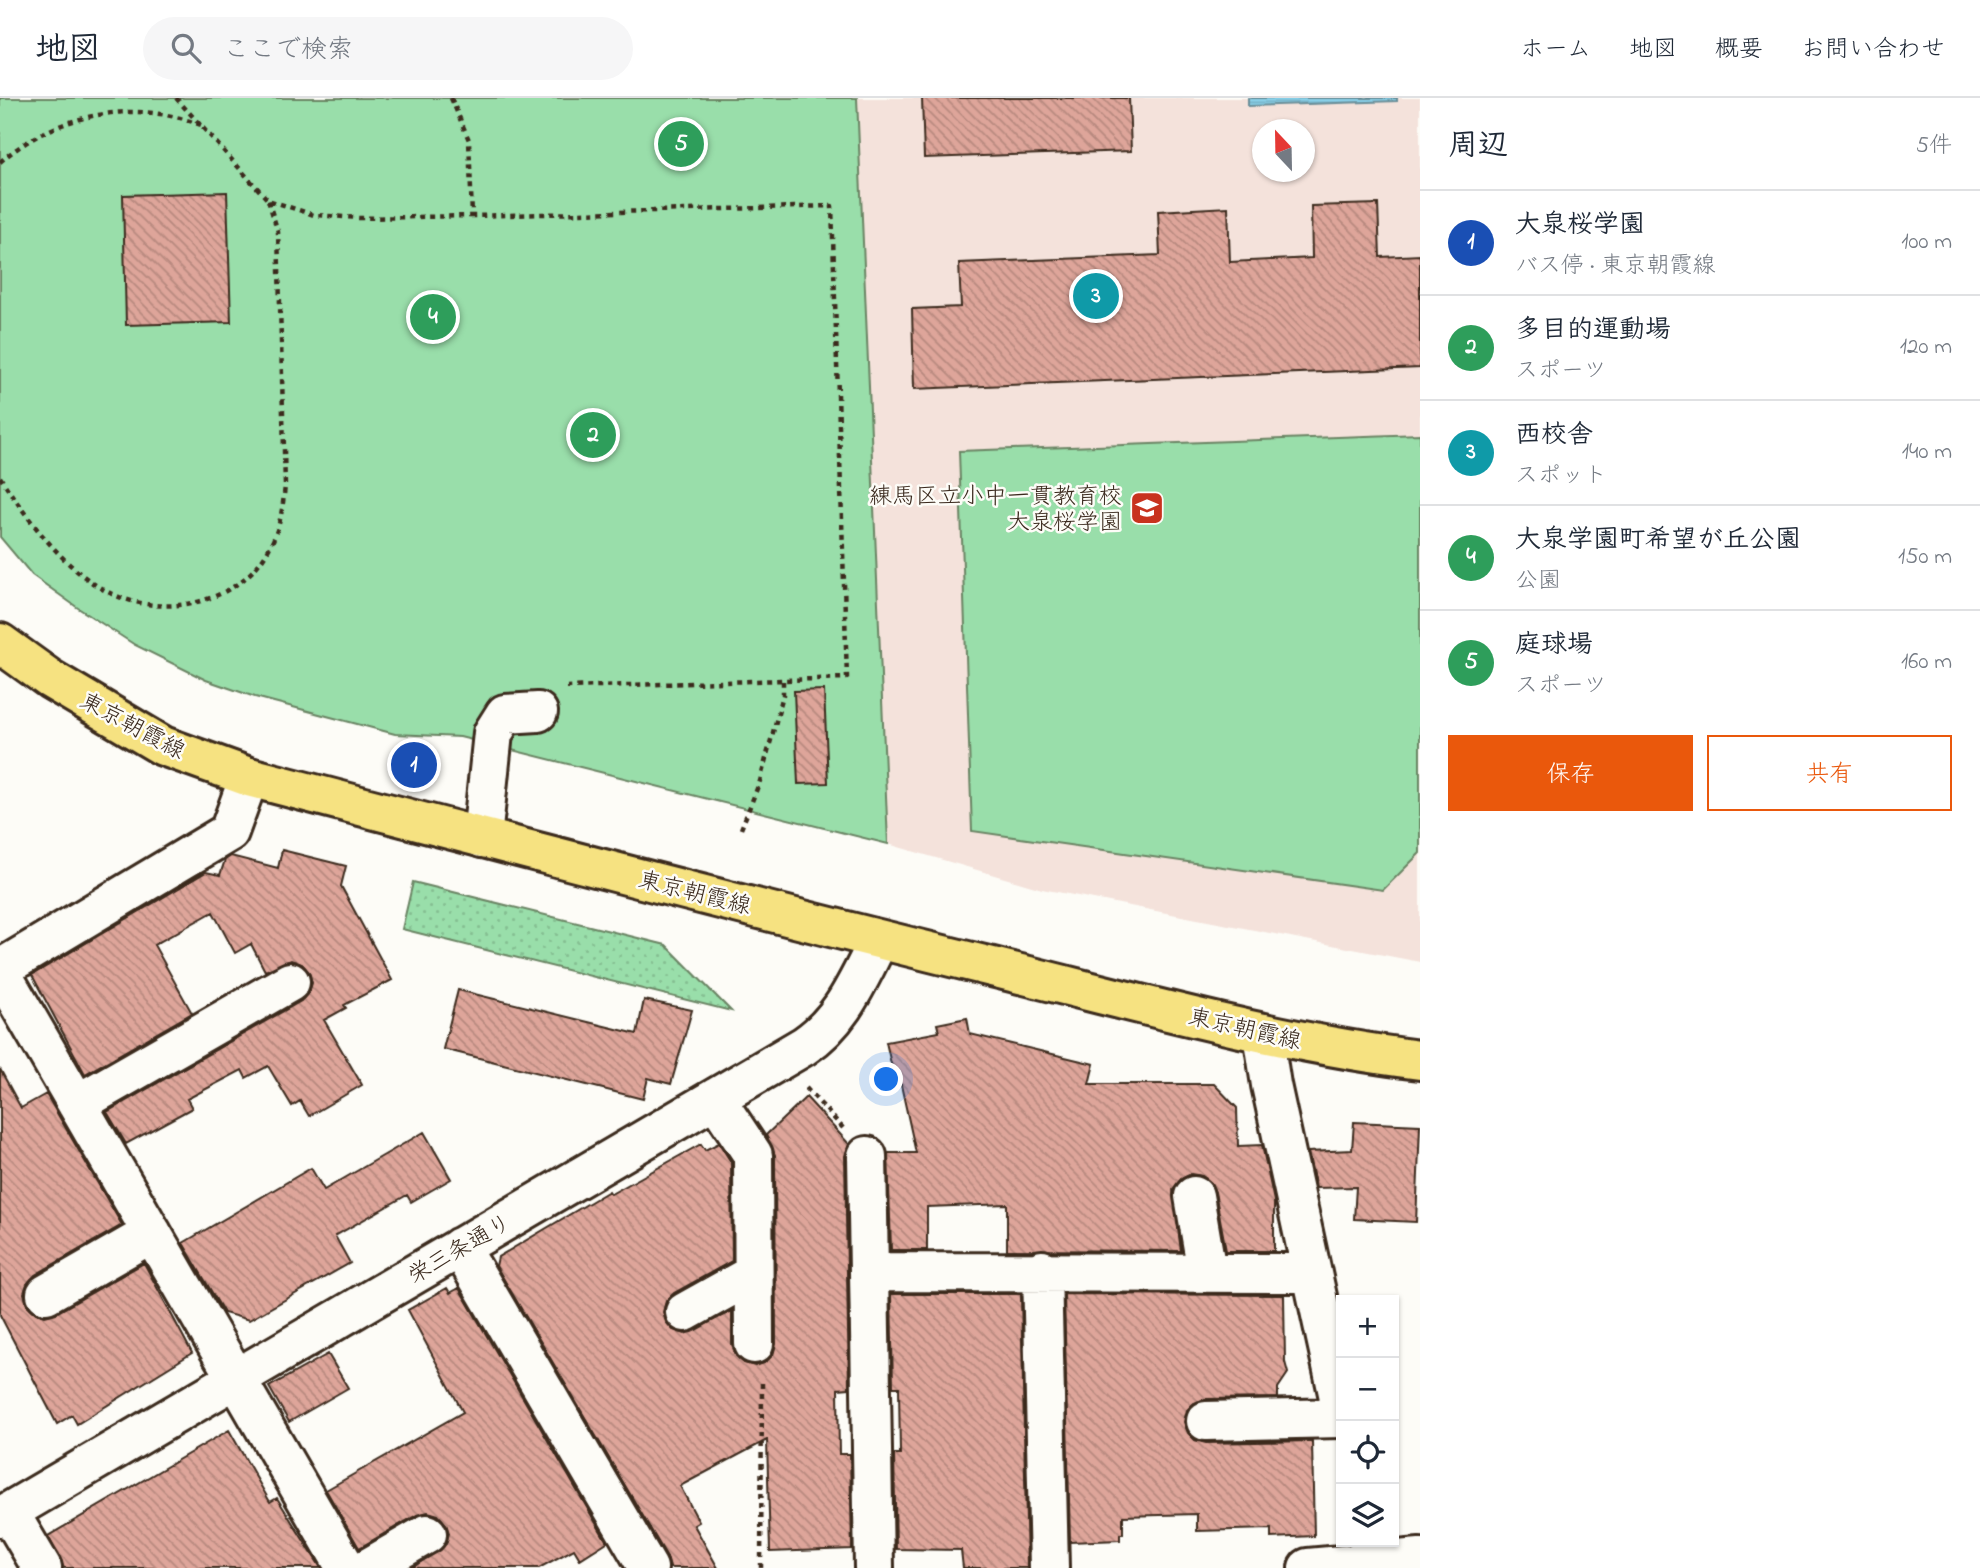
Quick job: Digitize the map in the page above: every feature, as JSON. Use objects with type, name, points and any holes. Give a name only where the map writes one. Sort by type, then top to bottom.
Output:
[{"type":"main road","name":"東京朝霞線","points":[[0,643],[50,679],[163,746],[249,777],[878,940],[1263,1034],[1360,1053],[1420,1060]]},
{"type":"street","points":[[482,838],[493,733],[497,723],[505,715],[552,699]]},
{"type":"street","points":[[249,777],[229,832],[0,970],[346,1568]]},
{"type":"street","name":"栄三条通り","points":[[4,1514],[715,1098],[827,1029],[846,1004],[878,940]]},
{"type":"street","points":[[77,1104],[290,982]]},
{"type":"street","points":[[1263,1034],[1336,1384]]},
{"type":"street","points":[[715,1098],[753,1155],[754,1343]]},
{"type":"street","points":[[867,1156],[874,1568]]},
{"type":"street","points":[[1194,1196],[1207,1272]]},
{"type":"street","points":[[46,1294],[152,1233]]},
{"type":"street","points":[[460,1247],[648,1568]]},
{"type":"street","points":[[869,1272],[1042,1270],[1312,1273]]},
{"type":"street","points":[[1042,1270],[1049,1568]]},
{"type":"street","points":[[685,1312],[753,1274]]},
{"type":"street","points":[[1206,1421],[1336,1418]]},
{"type":"street","points":[[4,1514],[42,1568]]},
{"type":"street","points":[[369,1568],[427,1534]]},
{"type":"street","points":[[1308,1568],[1373,1551],[1420,1558]]},
{"type":"path","points":[[0,477],[18,505],[47,540],[83,575],[108,593],[160,608],[211,598],[230,591],[249,575],[274,540],[281,517],[285,486],[278,232],[268,200],[176,98]]},
{"type":"path","points":[[451,98],[469,140],[472,216]]},
{"type":"path","points":[[0,162],[51,128],[101,114],[175,114],[203,126]]},
{"type":"path","points":[[268,200],[314,215],[337,216],[472,216],[832,206],[847,678],[552,699]]},
{"type":"path","points":[[741,829],[760,781],[783,695],[783,681]]},
{"type":"path","points":[[805,1087],[867,1156]]},
{"type":"path","points":[[754,1343],[762,1356],[761,1568]]},
{"type":"shaded area","name":"練馬区立小中一貫教育校 大泉桜学園","points":[[857,98],[1420,98],[1420,962],[1042,889],[888,844]]},
{"type":"green space","points":[[0,98],[857,98],[888,844],[460,737],[395,734],[255,697],[206,680],[135,645],[32,575],[0,537]]},
{"type":"green space","points":[[1420,434],[1420,853],[1383,890],[972,831],[959,451]]},
{"type":"green space","points":[[413,882],[666,945],[731,1011],[402,929]]},
{"type":"water","points":[[1248,98],[1397,98],[1397,101],[1248,106]]},
{"type":"building","points":[[922,98],[1129,98],[1131,151],[924,158]]},
{"type":"building","points":[[227,192],[231,322],[126,325],[123,195]]},
{"type":"building","points":[[1378,204],[1380,257],[1420,255],[1420,368],[914,389],[912,309],[961,307],[959,263],[1160,255],[1158,211],[1228,207],[1230,262],[1312,258],[1311,206]]},
{"type":"building","points":[[824,690],[828,783],[798,784],[794,691]]},
{"type":"building","points":[[282,850],[346,866],[341,886],[392,980],[344,1005],[346,1008],[324,1020],[362,1085],[309,1116],[300,1101],[292,1106],[268,1066],[246,1078],[242,1070],[187,1099],[192,1108],[126,1144],[107,1112],[301,1001],[309,992],[312,983],[309,972],[302,964],[291,960],[265,971],[251,944],[235,953],[213,912],[154,945],[192,1013],[85,1074],[32,975],[206,872],[220,875],[225,860],[231,856],[278,868]]},
{"type":"building","points":[[458,990],[637,1034],[644,1000],[692,1010],[671,1084],[648,1078],[643,1099],[443,1049]]},
{"type":"building","points":[[967,1018],[970,1034],[1094,1064],[1089,1084],[1214,1084],[1237,1108],[1238,1146],[1262,1145],[1274,1201],[1274,1251],[1226,1251],[1211,1183],[1202,1176],[1191,1174],[1181,1179],[1173,1189],[1181,1251],[1007,1250],[1007,1204],[927,1207],[927,1250],[891,1250],[888,1153],[916,1153],[901,1085],[896,1086],[886,1042],[939,1032],[937,1024]]},
{"type":"building","points":[[0,1069],[21,1108],[46,1094],[122,1225],[35,1275],[27,1284],[24,1293],[27,1305],[36,1313],[45,1316],[56,1313],[144,1263],[192,1353],[77,1424],[72,1415],[57,1424],[0,1315]]},
{"type":"building","points":[[806,1097],[849,1144],[845,1156],[849,1388],[838,1389],[839,1454],[850,1454],[852,1549],[770,1552],[767,1440],[680,1486],[699,1522],[694,1525],[718,1568],[670,1568],[667,1557],[496,1266],[498,1257],[609,1191],[611,1194],[701,1144],[705,1150],[719,1143],[731,1162],[732,1261],[674,1293],[666,1301],[663,1312],[666,1322],[673,1330],[685,1334],[732,1311],[732,1344],[736,1356],[744,1363],[755,1366],[764,1363],[773,1355],[776,1344],[775,1155],[766,1135]]},
{"type":"building","points":[[1354,1122],[1420,1125],[1416,1222],[1354,1219],[1356,1187],[1316,1188],[1308,1152],[1352,1150]]},
{"type":"building","points":[[424,1132],[451,1179],[411,1202],[407,1195],[335,1236],[350,1263],[249,1320],[224,1313],[183,1243],[311,1168],[324,1190]]},
{"type":"building","points":[[447,1288],[450,1293],[459,1288],[607,1542],[580,1559],[574,1549],[539,1568],[412,1568],[446,1544],[449,1533],[446,1524],[438,1515],[428,1512],[417,1515],[359,1548],[326,1490],[463,1412],[408,1310]]},
{"type":"building","points":[[891,1294],[1021,1294],[1027,1568],[963,1568],[961,1550],[896,1549],[894,1454],[900,1454],[899,1387],[893,1387]]},
{"type":"building","points":[[1064,1294],[1284,1295],[1285,1362],[1288,1373],[1278,1388],[1278,1398],[1205,1399],[1194,1403],[1187,1410],[1184,1422],[1188,1433],[1195,1440],[1206,1443],[1312,1441],[1314,1536],[1271,1538],[1271,1529],[1197,1531],[1197,1514],[1123,1516],[1123,1534],[1120,1534],[1120,1540],[1070,1542]]},
{"type":"building","points":[[328,1354],[348,1388],[289,1422],[269,1387]]},
{"type":"building","points":[[229,1430],[270,1502],[277,1498],[321,1568],[64,1568],[48,1536]]},
{"type":"place","name":"庭球場","points":[[681,144]]},
{"type":"place","name":"西校舎","points":[[1096,296]]},
{"type":"place","name":"大泉学園町希望が丘公園","points":[[433,317]]},
{"type":"place","name":"多目的運動場","points":[[593,435]]},
{"type":"place","name":"練馬区立小中一貫教育校 大泉桜学園","points":[[1147,508]]},
{"type":"place","name":"大泉桜学園","points":[[414,765]]}]
